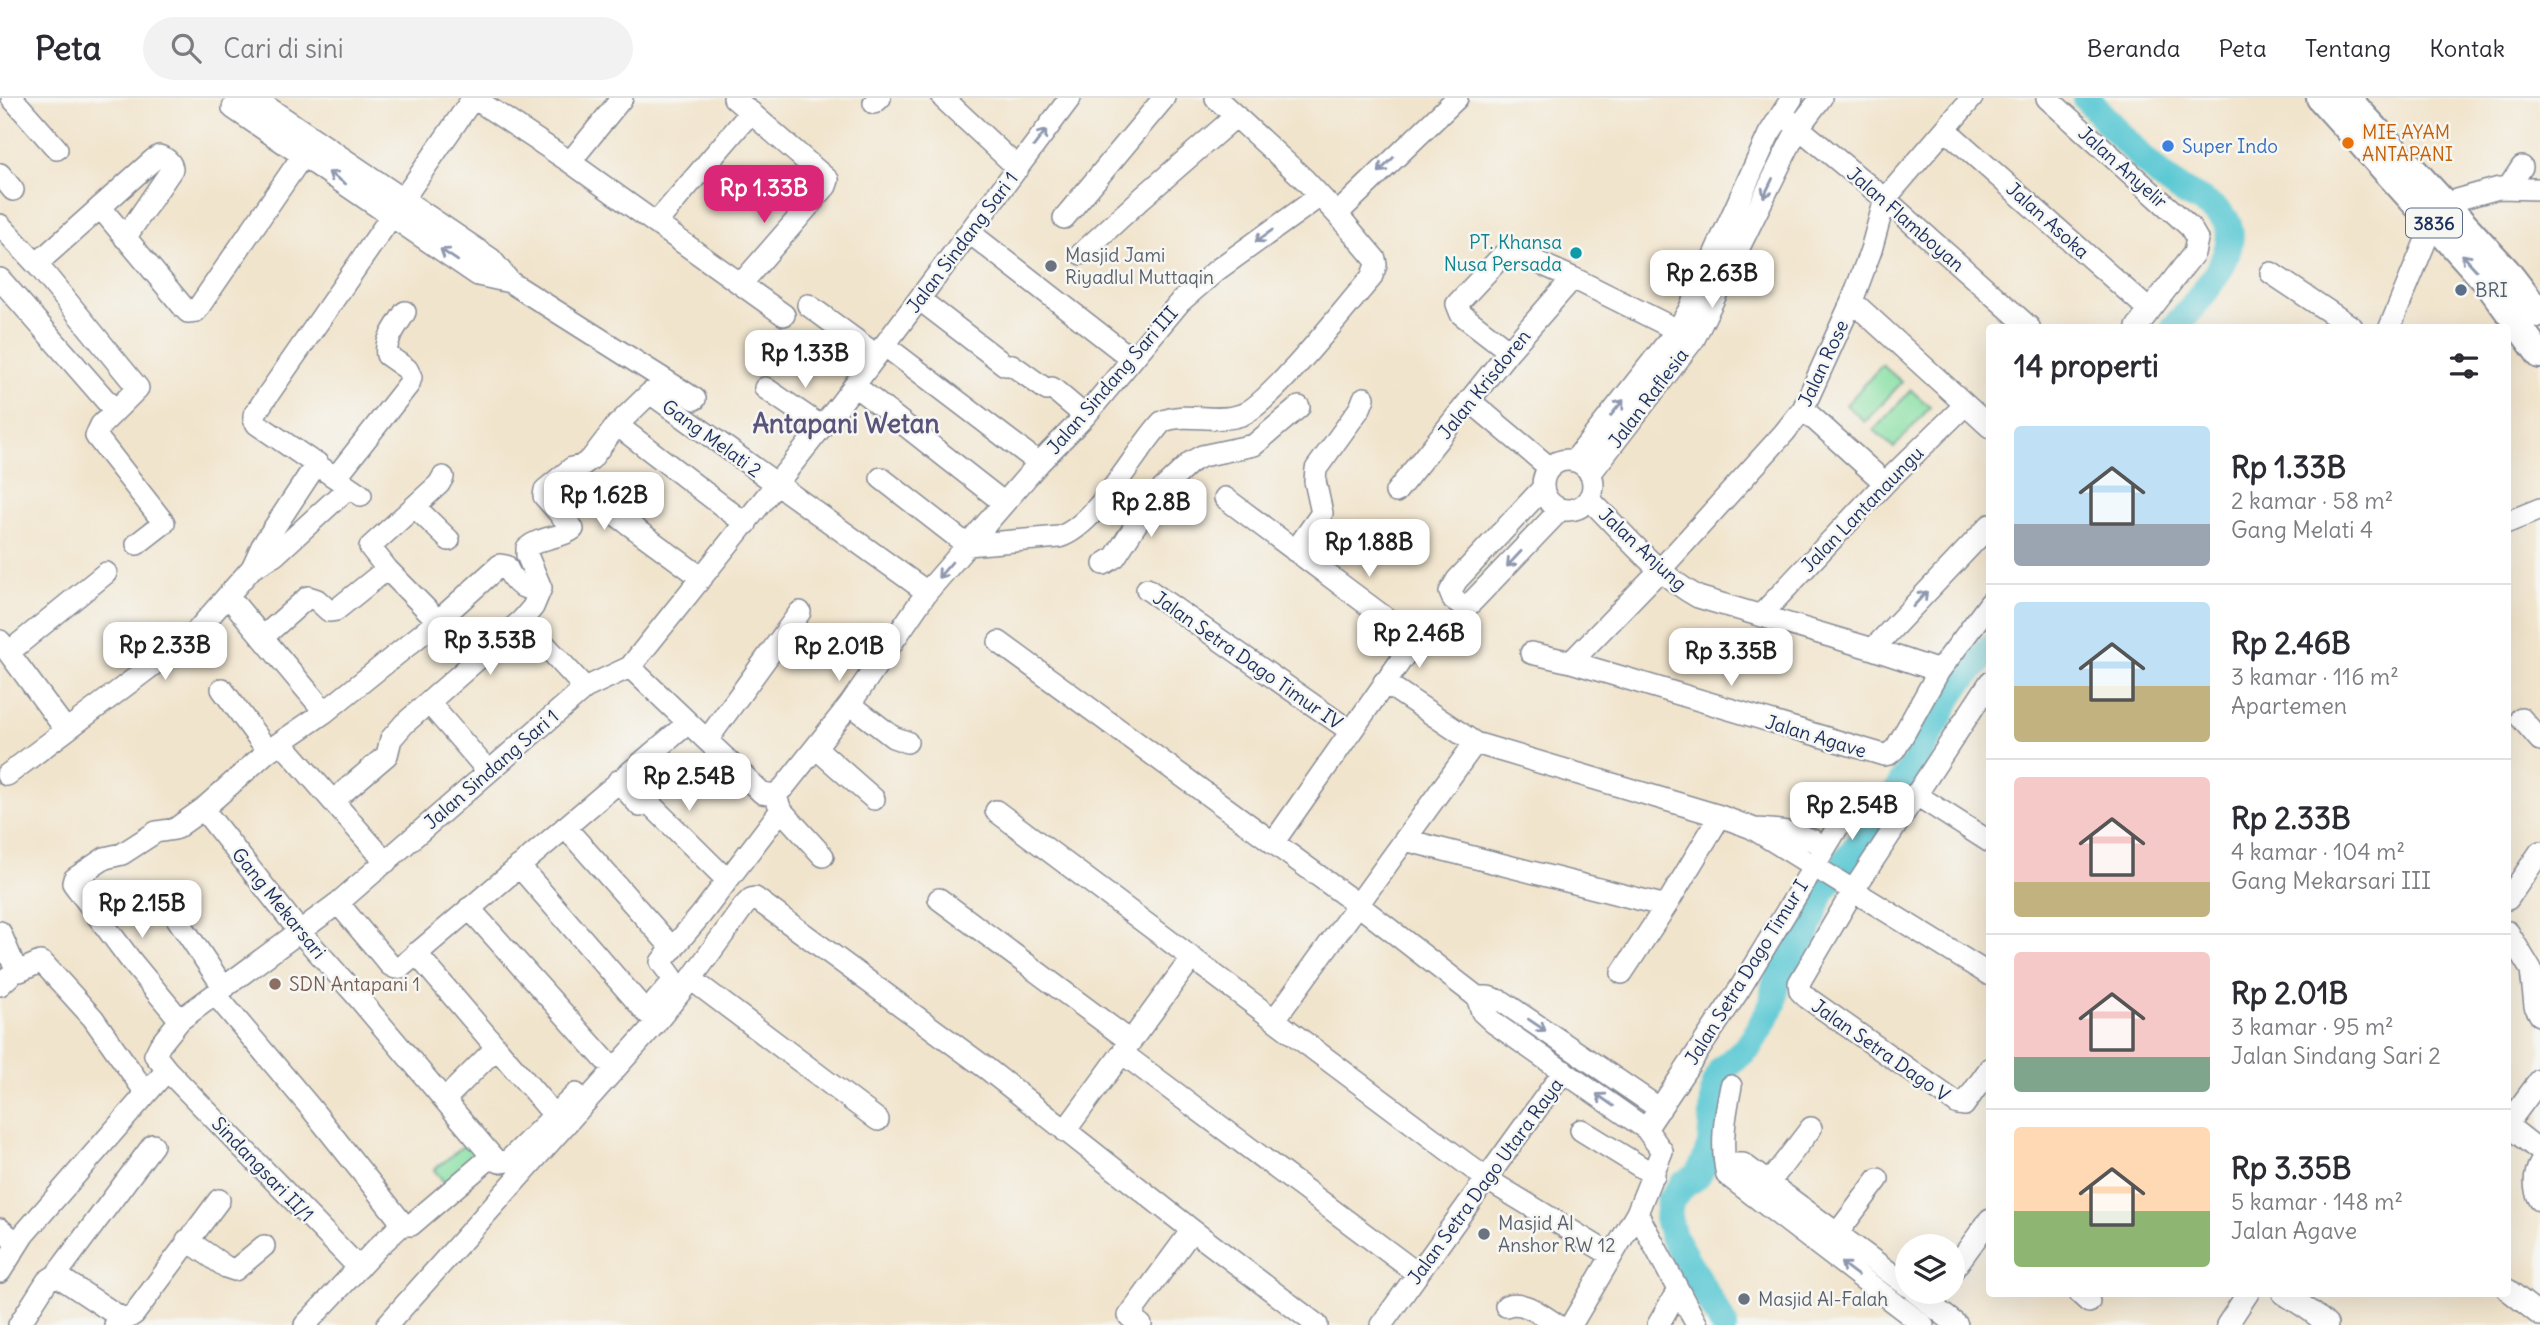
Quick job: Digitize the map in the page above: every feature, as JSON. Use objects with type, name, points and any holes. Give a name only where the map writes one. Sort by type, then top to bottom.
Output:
[{"type":"main road","name":"3836","points":[[2320,98],[2439,213],[2506,270],[2540,314]]},
{"type":"main road","name":"3836","points":[[2347,98],[2439,213],[2540,355]]},
{"type":"street","points":[[12,98],[57,149]]},
{"type":"street","points":[[237,98],[233,108],[309,148],[398,209],[491,259],[510,282],[695,399]]},
{"type":"street","points":[[254,98],[309,148]]},
{"type":"street","points":[[349,486],[257,424],[254,415],[474,98],[570,162],[784,315]]},
{"type":"street","points":[[570,162],[622,98]]},
{"type":"street","points":[[734,98],[828,180],[826,187],[741,284]]},
{"type":"street","points":[[943,98],[1018,168]]},
{"type":"street","name":"Jalan Sindang Sari 1","points":[[167,1070],[155,1055],[180,1020],[338,903],[585,688],[630,667],[822,427],[1070,98]]},
{"type":"street","points":[[1065,218],[1164,98]]},
{"type":"street","points":[[881,478],[967,545],[1071,534],[1097,507],[1162,422],[1177,417],[1230,418],[1245,414],[1255,407],[1371,278],[1376,265],[1372,253],[1320,196],[1216,98]]},
{"type":"street","points":[[1337,214],[1457,98]]},
{"type":"street","name":"Jalan Raflesia","points":[[1582,468],[1686,334],[1799,127],[1821,98]]},
{"type":"street","name":"Jalan Rose","points":[[1571,662],[1661,569],[1803,409],[1852,301],[1871,250],[1885,199],[1972,98]]},
{"type":"street","name":"Jalan Anyelir","points":[[2046,98],[2190,227],[2197,239],[2194,253],[2143,318]]},
{"type":"street","name":"Jalan Raflesia","points":[[1686,334],[1786,106]]},
{"type":"street","name":"Jalan Flamboyan","points":[[1786,106],[1799,127],[2026,324]]},
{"type":"street","points":[[656,223],[751,112]]},
{"type":"street","points":[[1081,254],[1236,116]]},
{"type":"street","name":"Jalan Asoka","points":[[1946,130],[2143,318]]},
{"type":"street","points":[[100,208],[185,309],[188,312],[197,311],[309,148]]},
{"type":"street","points":[[41,260],[159,156],[171,165],[168,177],[125,238]]},
{"type":"street","points":[[2508,188],[2522,167]]},
{"type":"street","points":[[2390,324],[2439,213],[2498,188],[2540,189]]},
{"type":"street","name":"Jalan Sindang Sari III","points":[[673,949],[727,880],[816,748],[850,704],[927,592],[967,545],[1085,416],[1195,288],[1320,196]]},
{"type":"street","points":[[0,225],[40,268],[138,388],[112,407],[96,431],[96,436],[164,523],[137,544]]},
{"type":"street","points":[[970,233],[1132,359]]},
{"type":"street","points":[[1509,351],[1461,314],[1457,304],[1502,256],[1512,251],[1686,334]]},
{"type":"street","points":[[2271,273],[2348,324]]},
{"type":"street","name":"Jalan Krisdoren","points":[[1396,492],[1509,351],[1573,278]]},
{"type":"street","points":[[0,279],[112,407]]},
{"type":"street","points":[[919,299],[1005,365],[1012,365],[1047,390],[1052,388],[1085,416]]},
{"type":"street","points":[[1852,301],[1986,423]]},
{"type":"street","points":[[808,304],[880,350],[1039,464]]},
{"type":"street","points":[[252,568],[275,555],[349,486],[411,377],[407,369],[387,355],[386,349],[388,340],[405,312]]},
{"type":"street","points":[[854,385],[1004,503]]},
{"type":"street","points":[[765,388],[822,427]]},
{"type":"street","name":"Gang Melati 2","points":[[617,425],[650,393],[777,485]]},
{"type":"street","points":[[1295,551],[1322,513],[1315,481],[1316,469],[1360,408],[1364,398]]},
{"type":"street","points":[[1470,401],[1546,478],[1546,497],[1552,505],[1572,510],[1581,506],[1589,499],[1593,482],[1582,468],[1561,461],[1546,478],[1457,580],[1450,593],[1453,600],[1463,606],[1470,604],[1561,509]]},
{"type":"street","name":"Jalan Lantanaungu","points":[[1760,615],[1885,483],[1965,405]]},
{"type":"street","points":[[1104,564],[1115,556],[1144,510],[1164,486],[1191,462],[1213,453],[1254,445],[1299,407]]},
{"type":"street","points":[[1803,409],[1885,483]]},
{"type":"street","points":[[1194,419],[1213,453]]},
{"type":"street","points":[[333,801],[387,755],[391,739],[533,607],[541,588],[527,555],[527,548],[544,538],[568,533],[573,529],[544,496],[545,490],[572,468],[591,459],[617,425],[746,524]]},
{"type":"street","points":[[6,775],[194,634],[252,568],[262,546],[317,463]]},
{"type":"street","points":[[566,474],[600,503],[702,578]]},
{"type":"street","points":[[438,621],[387,569],[370,547],[439,484],[443,477]]},
{"type":"street","points":[[777,485],[927,592]]},
{"type":"street","points":[[1225,498],[1412,639],[1411,646],[1349,730],[1273,843]]},
{"type":"street","name":"Jalan Anjung","points":[[1589,499],[1661,569],[1683,588],[1699,597],[1939,671]]},
{"type":"street","points":[[415,506],[449,540]]},
{"type":"street","points":[[2511,521],[2540,509]]},
{"type":"street","points":[[1873,649],[1986,529]]},
{"type":"street","points":[[180,1020],[132,962],[74,883],[74,879],[105,858],[122,854],[156,832],[175,829],[203,809],[274,746],[325,712],[438,621],[500,565],[506,566],[518,585],[541,588]]},
{"type":"street","points":[[263,637],[308,597],[317,600],[329,611],[336,610],[387,569]]},
{"type":"street","points":[[66,730],[5,647],[106,573]]},
{"type":"street","name":"Jalan Setra Dago Timur IV","points":[[1147,589],[1349,730]]},
{"type":"street","points":[[228,596],[325,712]]},
{"type":"street","name":"Jalan Agave","points":[[1531,653],[1571,662],[1884,755],[1896,748],[1939,671],[1986,608]]},
{"type":"street","points":[[707,740],[800,612]]},
{"type":"street","points":[[522,620],[585,688]]},
{"type":"street","points":[[999,642],[1357,904],[1477,997],[1482,1012],[1494,1023],[1646,1129],[1662,1151],[1654,1175],[1637,1213],[1571,1325]]},
{"type":"street","points":[[630,667],[762,793],[778,803],[823,856]]},
{"type":"street","points":[[1384,682],[1475,743],[1752,828],[1986,973]]},
{"type":"street","points":[[222,689],[274,746],[333,801],[386,862]]},
{"type":"street","points":[[1848,888],[1986,693]]},
{"type":"street","points":[[429,703],[488,771]]},
{"type":"street","points":[[850,704],[893,737],[907,742]]},
{"type":"street","points":[[2521,718],[2540,740]]},
{"type":"street","points":[[338,903],[390,965],[401,967],[688,723]]},
{"type":"street","points":[[1275,1019],[1475,743]]},
{"type":"street","points":[[816,748],[874,799]]},
{"type":"street","points":[[618,781],[640,806],[647,801],[727,880]]},
{"type":"street","points":[[1915,794],[1986,839]]},
{"type":"street","name":"Gang Mekarsari","points":[[203,809],[300,932],[492,1156]]},
{"type":"street","points":[[996,811],[1488,1180],[1611,1255]]},
{"type":"street","name":"Jalan Setra Dago Timur I","points":[[1646,1129],[1818,868],[1825,846],[1845,815]]},
{"type":"street","points":[[1622,973],[1720,816]]},
{"type":"street","points":[[166,902],[219,991],[403,1224],[411,1225],[492,1156],[500,1162],[508,1161],[605,1060],[672,983],[672,977],[661,962],[673,949],[565,827]]},
{"type":"street","points":[[1752,828],[1784,830],[1803,835],[1825,846]]},
{"type":"street","points":[[1405,840],[1666,906]]},
{"type":"street","points":[[2511,895],[2538,859]]},
{"type":"street","points":[[519,866],[646,1012]]},
{"type":"street","name":"Jalan Setra Dago V","points":[[1848,888],[1799,983],[1800,991],[1958,1104],[1964,1105],[1986,1074]]},
{"type":"street","points":[[387,1325],[655,1024],[751,899],[758,900],[975,1060],[1317,1325]]},
{"type":"street","points":[[939,899],[1418,1275]]},
{"type":"street","points":[[469,908],[605,1060]]},
{"type":"street","points":[[0,932],[8,977],[40,962],[44,964],[93,1017],[146,1093]]},
{"type":"street","points":[[2511,937],[2531,970],[2535,1006],[2540,1015]]},
{"type":"street","points":[[416,953],[554,1115]]},
{"type":"street","points":[[1065,1131],[1191,959]]},
{"type":"street","points":[[691,979],[878,1120]]},
{"type":"street","points":[[1477,997],[1503,1002],[1660,1109]]},
{"type":"street","points":[[445,1099],[496,1048]]},
{"type":"street","points":[[0,1272],[17,1243],[167,1070]]},
{"type":"street","name":"Sindangsari II/1","points":[[167,1070],[359,1268]]},
{"type":"street","name":"Jalan Setra Dago Utara Raya","points":[[1381,1325],[1564,1071]]},
{"type":"street","points":[[2511,1120],[2540,1080]]},
{"type":"street","points":[[1731,1086],[1724,1120],[1727,1175],[1920,1324],[1926,1304]]},
{"type":"street","points":[[2511,1127],[2540,1151]]},
{"type":"street","points":[[1768,1184],[1811,1128]]},
{"type":"street","points":[[1581,1130],[1654,1175]]},
{"type":"street","points":[[19,1325],[47,1281],[56,1275],[153,1145]]},
{"type":"street","points":[[1725,1164],[1742,1164],[1895,1277]]},
{"type":"street","points":[[2540,1164],[2535,1182],[2536,1194],[2540,1200]]},
{"type":"street","points":[[1836,1235],[1878,1179]]},
{"type":"street","points":[[56,1275],[117,1321],[128,1318],[134,1314],[219,1199]]},
{"type":"street","points":[[1637,1213],[1697,1325]]},
{"type":"street","points":[[305,1325],[403,1224]]},
{"type":"street","points":[[1965,1253],[1986,1225]]},
{"type":"street","points":[[0,1229],[17,1243]]},
{"type":"street","points":[[1131,1322],[1192,1230]]},
{"type":"street","points":[[187,1240],[226,1267],[235,1270],[264,1246]]},
{"type":"street","points":[[1658,1325],[1678,1290]]},
{"type":"street","points":[[2511,1292],[2540,1315]]},
{"type":"street","points":[[2227,1325],[2245,1297]]},
{"type":"street","points":[[2289,1297],[2301,1306],[2312,1309],[2327,1325]]},
{"type":"street","points":[[1506,1306],[1512,1303],[1520,1304],[1557,1325]]},
{"type":"street","points":[[1937,1304],[1957,1325]]},
{"type":"green space","points":[[1882,365],[1902,382],[1865,422],[1846,405]]},
{"type":"green space","points":[[1911,390],[1930,407],[1894,448],[1874,430]]},
{"type":"green space","points":[[473,1138],[488,1156],[449,1188],[434,1170]]},
{"type":"waterway","points":[[2086,98],[2158,173],[2213,208],[2228,225],[2230,240],[2217,273],[2178,324]]},
{"type":"waterway","points":[[1724,1325],[1673,1237],[1668,1218],[1670,1201],[1682,1186],[1697,1176],[1704,1164],[1711,1144],[1715,1084],[1722,1070],[1749,1046],[1773,1004],[1780,972],[1806,934],[1821,892],[1882,814],[1915,763],[1953,690],[1986,653]]},
{"type":"place","name":"MIE AYAM ANTAPANI","points":[[2348,143]]},
{"type":"place","name":"Super Indo","points":[[2168,146]]},
{"type":"place","name":"PT. Khansa Nusa Persada","points":[[1576,253]]},
{"type":"place","name":"Masjid Jami Riyadlul Muttaqin","points":[[1051,266]]},
{"type":"place","name":"BRI","points":[[2461,290]]},
{"type":"place","name":"SDN Antapani 1","points":[[275,984]]},
{"type":"place","name":"Masjid Al Anshor RW 12","points":[[1484,1234]]},
{"type":"place","name":"Masjid Al-Falah","points":[[1744,1299]]},
{"type":"district","name":"Antapani Wetan","points":[[846,423]]}]
